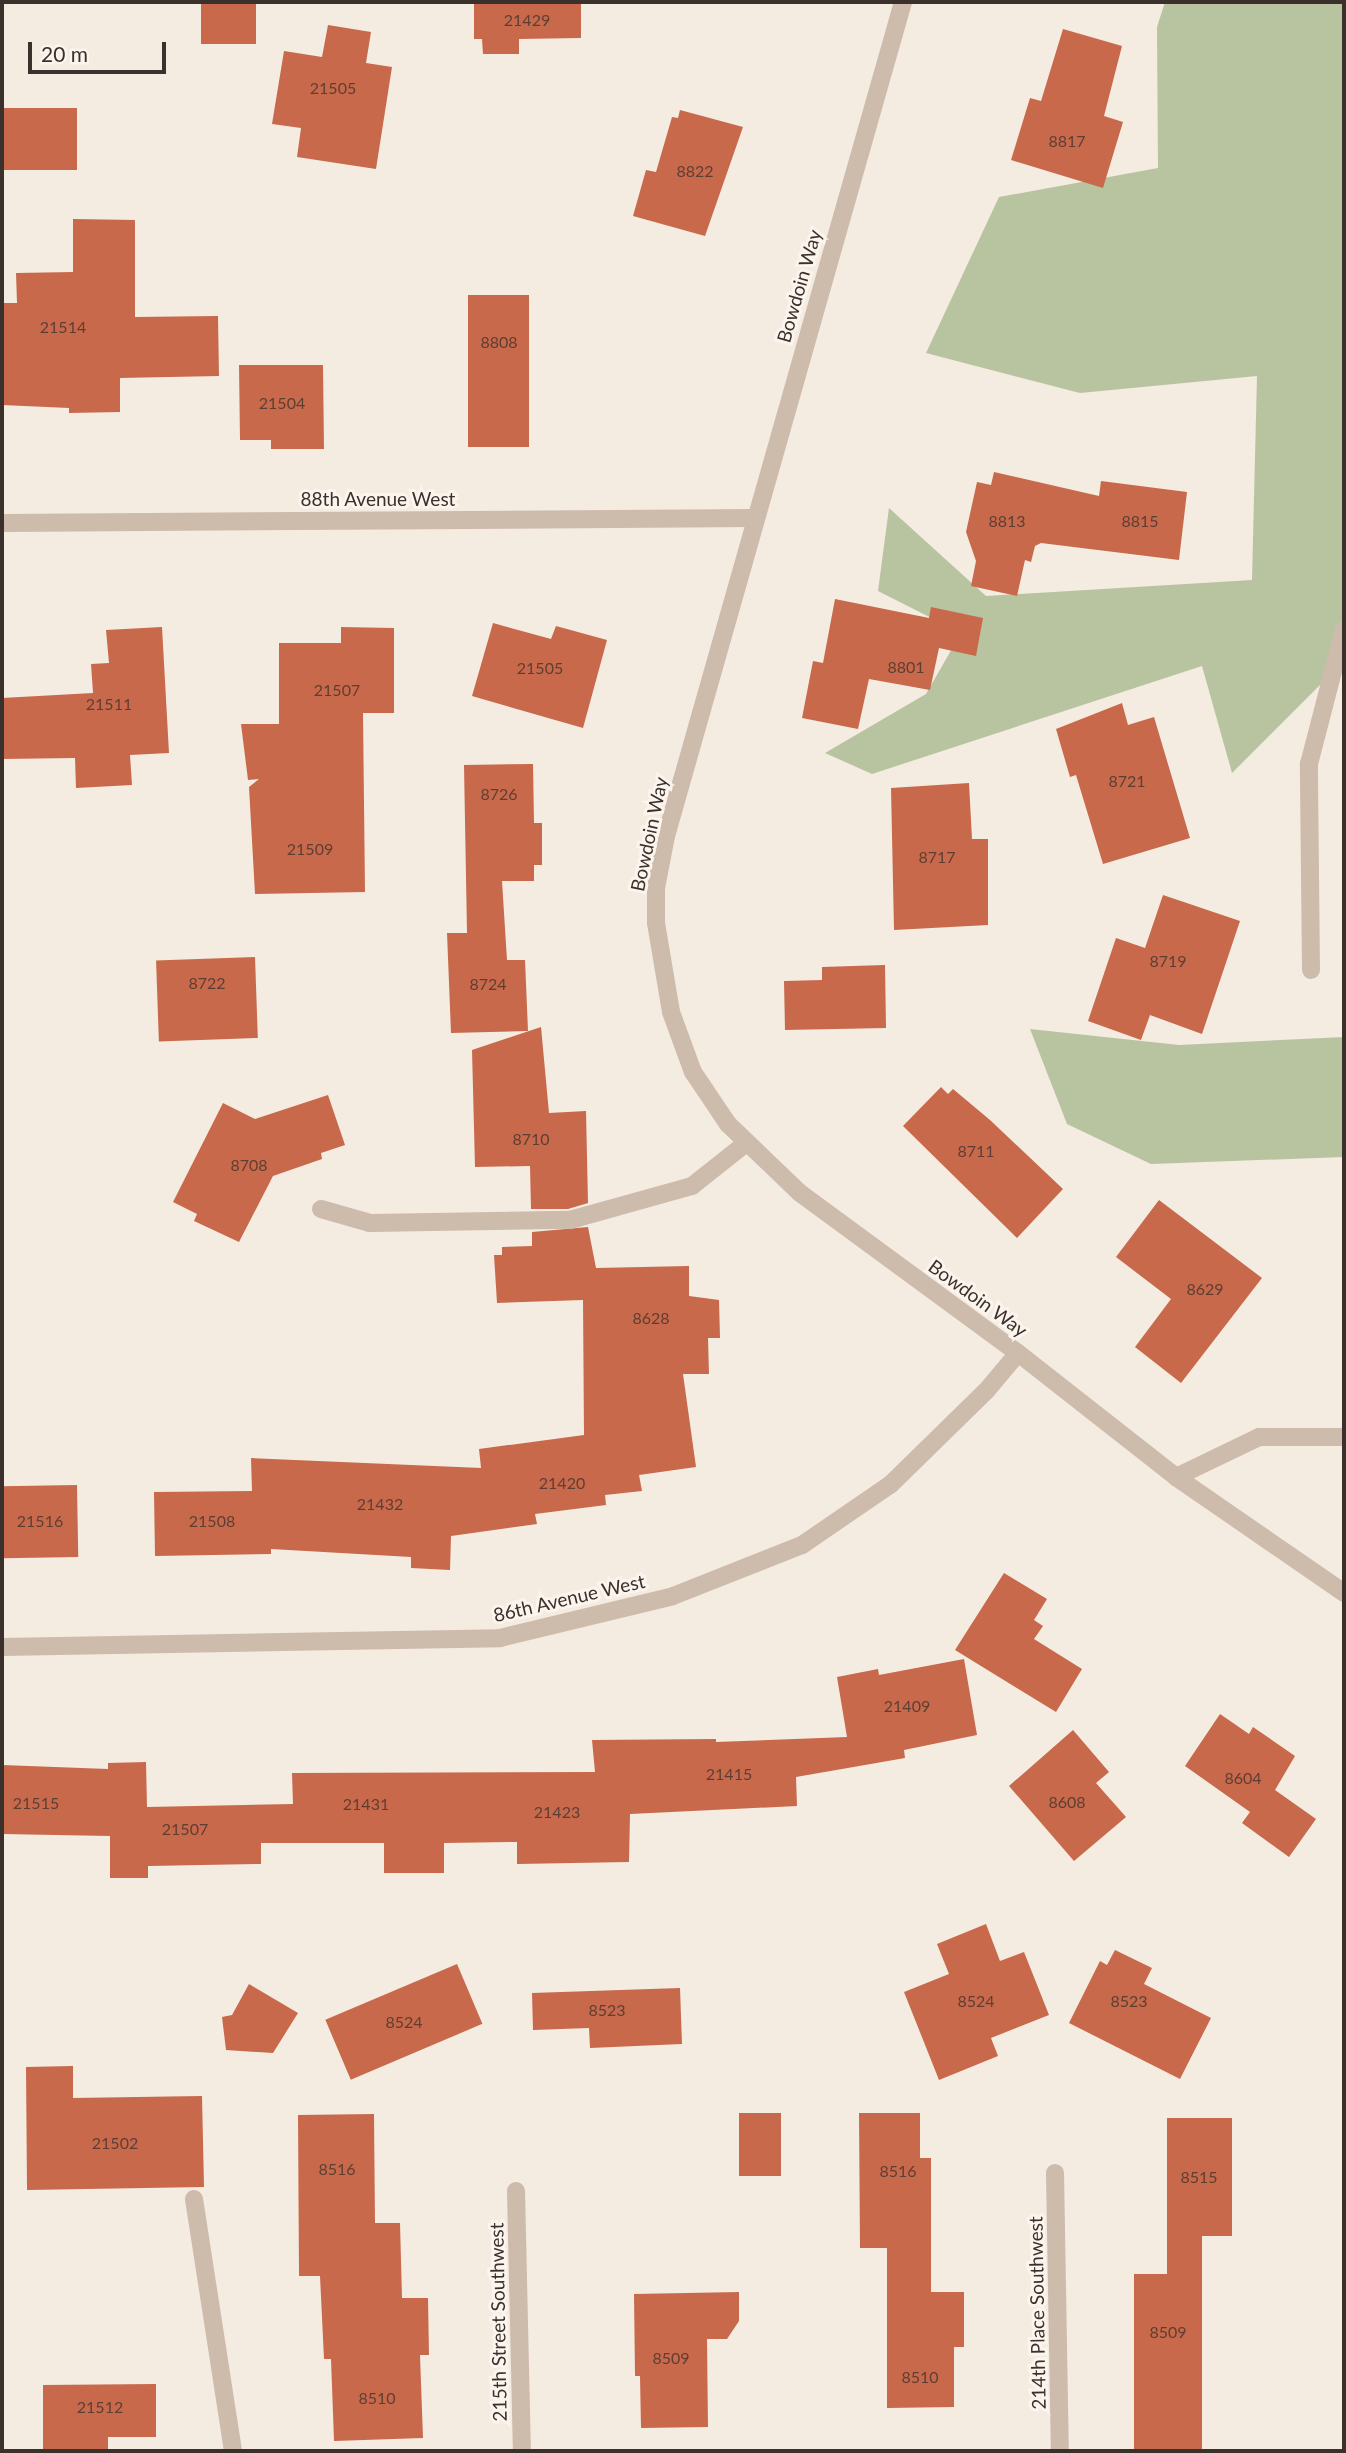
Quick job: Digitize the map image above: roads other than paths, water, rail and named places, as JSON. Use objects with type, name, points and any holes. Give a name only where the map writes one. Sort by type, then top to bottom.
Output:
[{"type":"street","name":"Bowdoin Way","points":[[903,2],[666,836],[656,888],[661,969],[671,1012],[693,1072],[745,1144],[800,1193],[1018,1353],[1176,1477],[1344,1594]]},
{"type":"street","name":"88th Avenue West","points":[[2,523],[754,519]]},
{"type":"street","points":[[1311,970],[1309,764],[1344,629]]},
{"type":"street","points":[[321,1209],[370,1223],[570,1220],[692,1186],[745,1144]]},
{"type":"street","name":"86th Avenue West","points":[[2,1647],[500,1638],[673,1596],[802,1545],[891,1484],[987,1390],[1018,1353]]},
{"type":"street","points":[[1176,1477],[1259,1437],[1344,1437]]},
{"type":"street","name":"214th Place Southwest","points":[[1055,2173],[1060,2451]]},
{"type":"street","name":"215th Street Southwest","points":[[516,2191],[522,2451]]},
{"type":"street","points":[[194,2199],[233,2451]]}]
